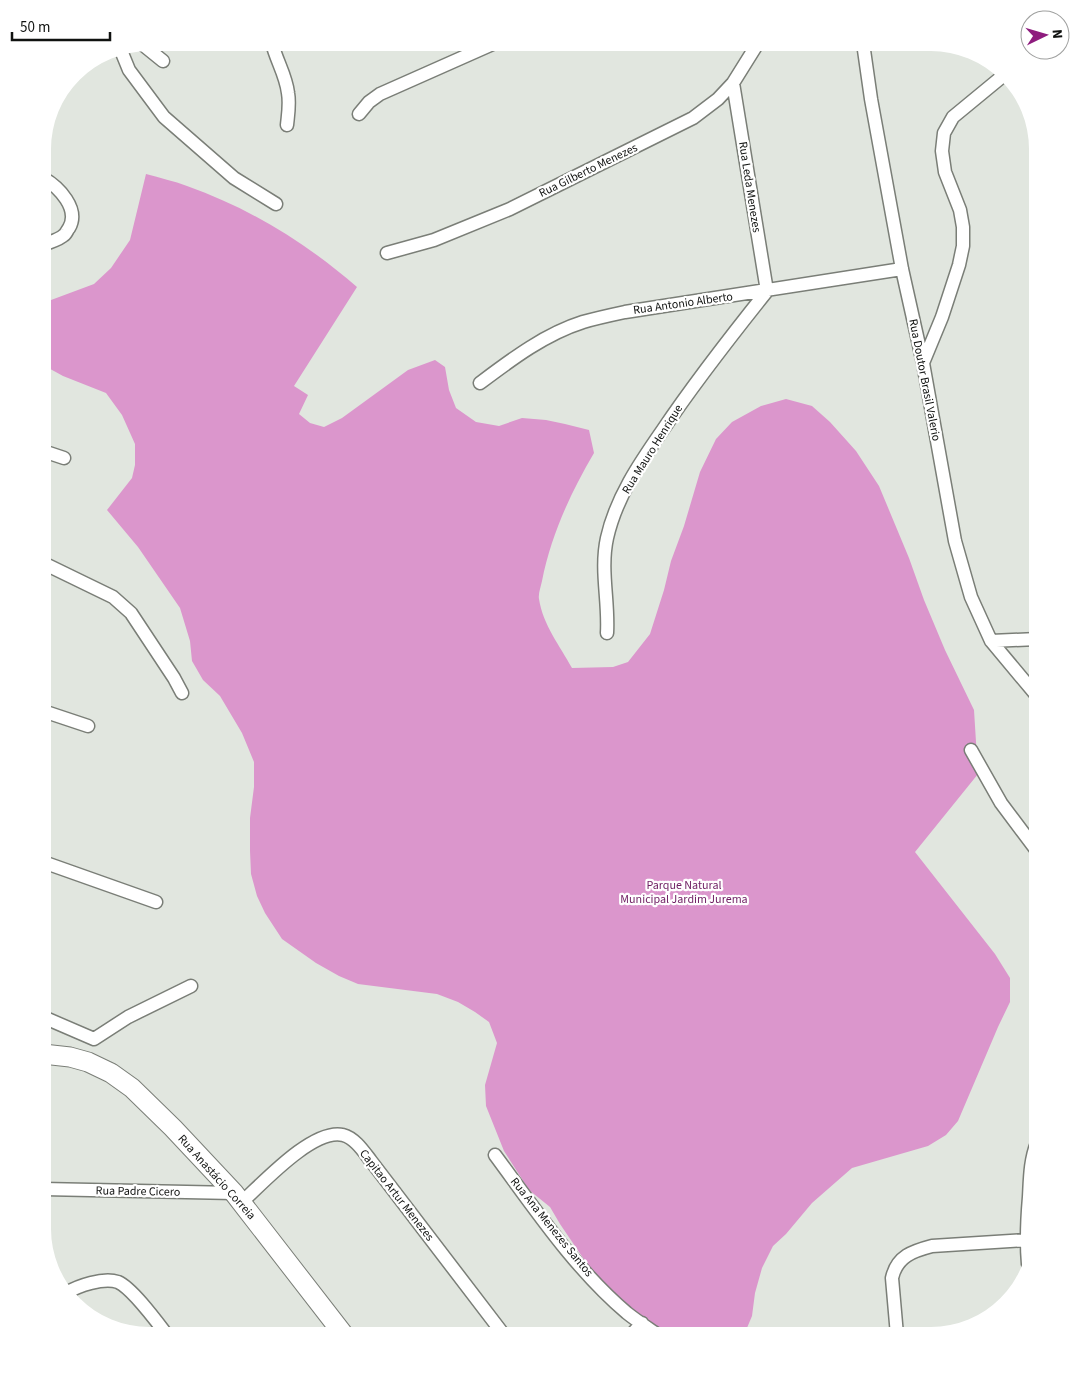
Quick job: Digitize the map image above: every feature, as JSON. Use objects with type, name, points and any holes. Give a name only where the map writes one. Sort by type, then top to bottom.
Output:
[{"type":"main road","name":"Rua Anastácio Correia","points":[[51,1055],[70,1057],[88,1062],[111,1073],[132,1088],[173,1128],[238,1197],[337,1327]]},
{"type":"street","points":[[151,51],[163,60]]},
{"type":"street","points":[[274,51],[284,74],[288,92],[287,125]]},
{"type":"street","points":[[358,114],[380,94],[478,51]]},
{"type":"street","name":"Rua Gilberto Menezes","points":[[387,253],[434,240],[518,205],[693,118],[718,99],[733,83],[753,51]]},
{"type":"street","name":"Rua Doutor Brasil Valerio","points":[[864,51],[902,269],[923,363],[955,541],[971,597],[991,641],[1029,685]]},
{"type":"street","points":[[123,55],[129,70],[164,117],[234,178],[276,204]]},
{"type":"street","points":[[923,363],[959,265],[962,246],[963,227],[960,210],[946,172],[942,151],[944,133],[953,117],[999,79]]},
{"type":"street","name":"Rua Leda Menezes","points":[[733,83],[768,291]]},
{"type":"street","points":[[51,184],[63,194],[72,211],[71,224],[65,235],[51,241]]},
{"type":"street","name":"Rua Antonio Alberto","points":[[480,383],[521,352],[550,336],[582,322],[625,312],[902,269]]},
{"type":"street","name":"Rua Mauro Henrique","points":[[607,633],[608,617],[603,571],[607,539],[615,512],[626,486],[688,393],[768,291]]},
{"type":"street","points":[[51,454],[64,458]]},
{"type":"street","points":[[51,567],[113,597],[131,612],[182,693]]},
{"type":"street","points":[[991,641],[1029,639]]},
{"type":"street","points":[[51,714],[88,726]]},
{"type":"street","points":[[970,750],[1001,803],[1029,840]]},
{"type":"street","points":[[51,865],[156,902]]},
{"type":"street","points":[[88,1062],[94,1039],[128,1017],[191,986]]},
{"type":"street","points":[[51,1021],[94,1039]]},
{"type":"street","name":"Capitao Artur Menezes","points":[[238,1197],[300,1149],[328,1135],[342,1134],[352,1139],[371,1161],[497,1327]]},
{"type":"street","name":"Rua Ana Menezes Santos","points":[[495,1155],[572,1256],[607,1294],[646,1327]]},
{"type":"street","name":"Rua Padre Cicero","points":[[51,1189],[238,1197]]},
{"type":"street","points":[[1027,1249],[1029,1200]]},
{"type":"street","points":[[896,1327],[892,1278],[894,1268],[900,1260],[920,1249],[932,1246],[1026,1240]]},
{"type":"street","points":[[73,1289],[88,1284],[118,1282],[147,1309],[161,1327]]},
{"type":"street","points":[[639,1327],[642,1324]]},
{"type":"green space","name":"Parque Natural Municipal Jardim Jurema","points":[[146,174],[182,184],[211,195],[255,216],[318,255],[357,287],[294,386],[308,395],[299,414],[310,423],[324,427],[342,418],[408,370],[435,360],[445,367],[449,390],[456,408],[476,422],[499,426],[522,418],[546,420],[589,430],[594,453],[577,483],[556,531],[539,595],[544,618],[572,668],[613,667],[628,662],[650,634],[700,472],[716,439],[732,422],[761,406],[786,399],[812,406],[830,422],[856,451],[879,486],[945,650],[974,710],[978,774],[915,852],[995,954],[1010,978],[1010,1002],[958,1121],[946,1135],[928,1146],[852,1168],[812,1203],[786,1234],[773,1246],[762,1268],[755,1293],[752,1316],[747,1327],[641,1327],[602,1286],[550,1207],[529,1190],[504,1151],[486,1106],[485,1085],[497,1043],[489,1022],[458,1002],[437,994],[358,984],[339,976],[316,963],[282,939],[265,913],[257,896],[251,874],[250,818],[254,787],[254,762],[242,733],[220,696],[203,680],[192,661],[190,641],[180,608],[138,547],[107,510],[132,478],[135,465],[135,444],[122,415],[106,393],[51,369],[51,300],[94,284],[111,268],[130,240]]}]
